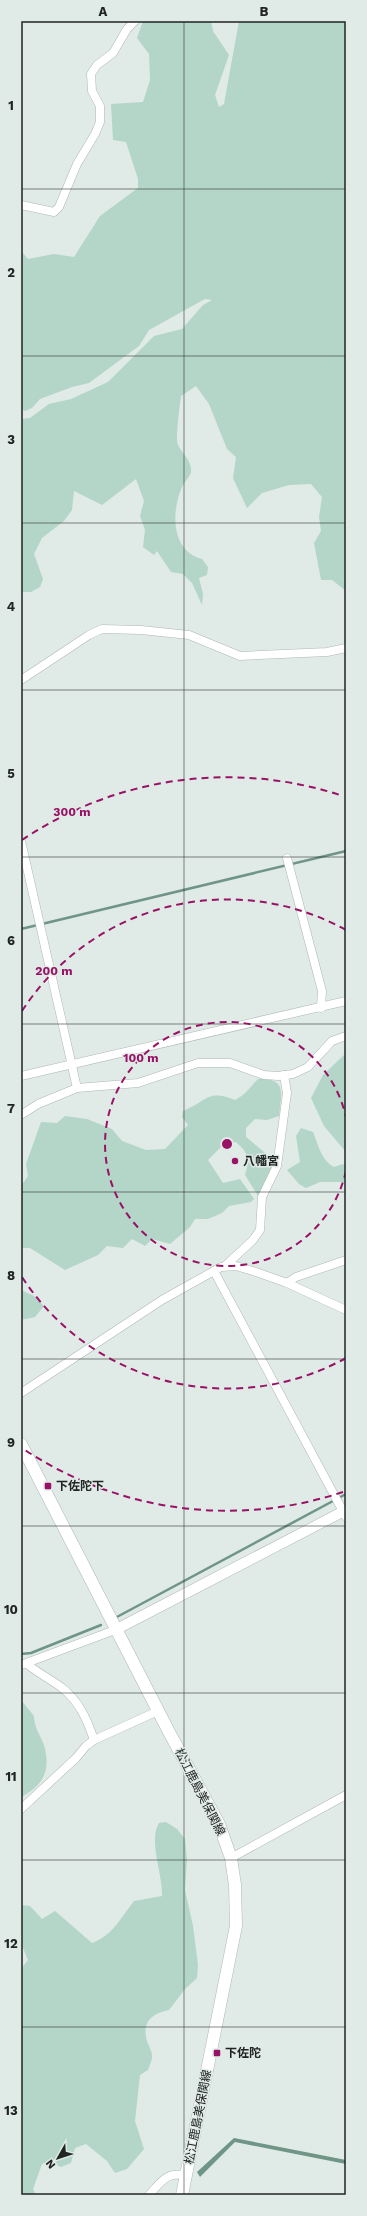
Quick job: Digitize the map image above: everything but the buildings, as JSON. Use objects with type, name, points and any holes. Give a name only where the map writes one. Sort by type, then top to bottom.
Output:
[{"type":"main road","name":"松江鹿島美保関線","points":[[21,1444],[115,1630],[219,1824],[231,1858],[235,1885],[236,1926],[182,2195]]},
{"type":"street","points":[[21,205],[54,212],[59,207],[78,164],[100,122],[100,106],[92,91],[91,74],[97,65],[113,53],[127,29],[135,21]]},
{"type":"street","points":[[21,680],[89,635],[102,629],[141,630],[189,635],[240,656],[327,652],[346,648]]},
{"type":"street","points":[[21,841],[77,1088]]},
{"type":"street","points":[[287,858],[322,991],[321,1008]]},
{"type":"street","points":[[21,1076],[292,1012],[321,1008],[346,1001]]},
{"type":"street","points":[[21,1115],[38,1104],[77,1088],[138,1083],[203,1062],[230,1063],[264,1075],[294,1074],[308,1067],[332,1041],[346,1036]]},
{"type":"street","points":[[21,1393],[162,1300],[214,1271],[226,1266],[253,1240],[260,1230],[262,1197],[277,1166],[287,1094],[284,1075]]},
{"type":"street","points":[[287,1283],[296,1277],[346,1260]]},
{"type":"street","points":[[226,1266],[242,1267],[287,1283],[346,1310]]},
{"type":"street","points":[[24,1664],[115,1630],[345,1513],[214,1271]]},
{"type":"street","points":[[24,1664],[61,1687],[74,1698],[82,1711],[94,1740]]},
{"type":"street","points":[[21,1809],[94,1740],[158,1711]]},
{"type":"street","points":[[231,1858],[346,1795]]},
{"type":"street","points":[[149,2195],[166,2177],[174,2174],[186,2175]]},
{"type":"shaded area","points":[[143,21],[211,21],[213,31],[229,55],[215,95],[219,107],[224,104],[239,21],[346,21],[346,591],[332,580],[321,580],[314,543],[321,531],[319,517],[322,497],[311,484],[289,485],[262,493],[247,508],[233,478],[236,457],[227,449],[209,404],[196,386],[181,396],[177,442],[190,464],[191,472],[178,497],[175,519],[179,539],[184,548],[192,555],[202,559],[208,567],[207,575],[199,578],[203,594],[202,605],[192,583],[183,574],[171,572],[157,551],[154,555],[143,547],[145,530],[140,516],[144,501],[136,479],[102,505],[74,491],[72,510],[64,521],[42,538],[34,554],[43,579],[40,587],[31,592],[21,592],[21,419],[30,418],[49,404],[71,399],[108,382],[154,336],[182,329],[203,305],[212,300],[205,299],[149,330],[139,346],[89,383],[72,387],[40,399],[32,408],[25,411],[21,409],[21,251],[28,259],[54,254],[74,257],[100,216],[138,188],[138,179],[126,142],[113,140],[111,104],[143,102],[150,80],[149,54],[137,38]]},
{"type":"shaded area","points":[[344,1055],[346,1055],[346,1152],[324,1126],[311,1098],[323,1075]]},
{"type":"shaded area","points":[[258,1079],[268,1079],[274,1081],[278,1084],[281,1094],[279,1116],[267,1120],[255,1119],[246,1128],[246,1137],[264,1152],[273,1166],[258,1196],[245,1175],[249,1160],[244,1150],[236,1142],[224,1144],[208,1160],[223,1183],[240,1179],[254,1199],[251,1202],[229,1206],[222,1213],[208,1219],[195,1219],[190,1227],[170,1244],[152,1239],[145,1246],[132,1239],[123,1248],[107,1246],[98,1255],[65,1270],[30,1248],[21,1248],[21,1186],[28,1176],[26,1164],[41,1122],[57,1123],[65,1116],[87,1119],[112,1129],[122,1141],[146,1150],[165,1149],[188,1125],[182,1117],[183,1111],[213,1096],[226,1097],[235,1100],[245,1093]]},
{"type":"shaded area","points":[[301,1128],[313,1132],[320,1151],[330,1164],[334,1167],[343,1164],[346,1167],[346,1182],[320,1182],[306,1188],[299,1184],[287,1170],[300,1162],[296,1136]]},
{"type":"shaded area","points":[[21,1290],[34,1296],[44,1306],[35,1317],[21,1320]]},
{"type":"shaded area","points":[[21,1700],[34,1716],[36,1727],[44,1745],[47,1762],[44,1776],[40,1782],[21,1797]]},
{"type":"shaded area","points":[[166,1822],[177,1829],[185,1839],[187,1859],[185,1890],[193,1926],[198,1965],[197,1978],[185,1989],[169,2010],[154,2015],[146,2026],[146,2037],[152,2052],[152,2058],[148,2070],[140,2075],[135,2121],[144,2149],[127,2169],[115,2173],[107,2161],[86,2144],[75,2148],[71,2163],[61,2167],[49,2162],[42,2164],[33,2189],[36,2195],[21,2195],[21,1969],[28,1960],[21,1943],[21,1905],[30,1906],[42,1919],[55,1911],[92,1943],[99,1940],[116,1926],[134,1901],[162,1896],[155,1839],[156,1830],[159,1823]]},
{"type":"shaded area","points":[[234,2138],[346,2160],[346,2164],[235,2142],[200,2177],[197,2172]]},
{"type":"waterway","points":[[21,929],[346,851]]},
{"type":"waterway","points":[[115,1618],[346,1494]]},
{"type":"waterway","points":[[21,1654],[31,1653],[101,1625]]},
{"type":"place","name":"八幡宮","points":[[235,1161]]},
{"type":"place","name":"下佐陀下","points":[[48,1486]]},
{"type":"place","name":"下佐陀","points":[[217,2053]]}]
